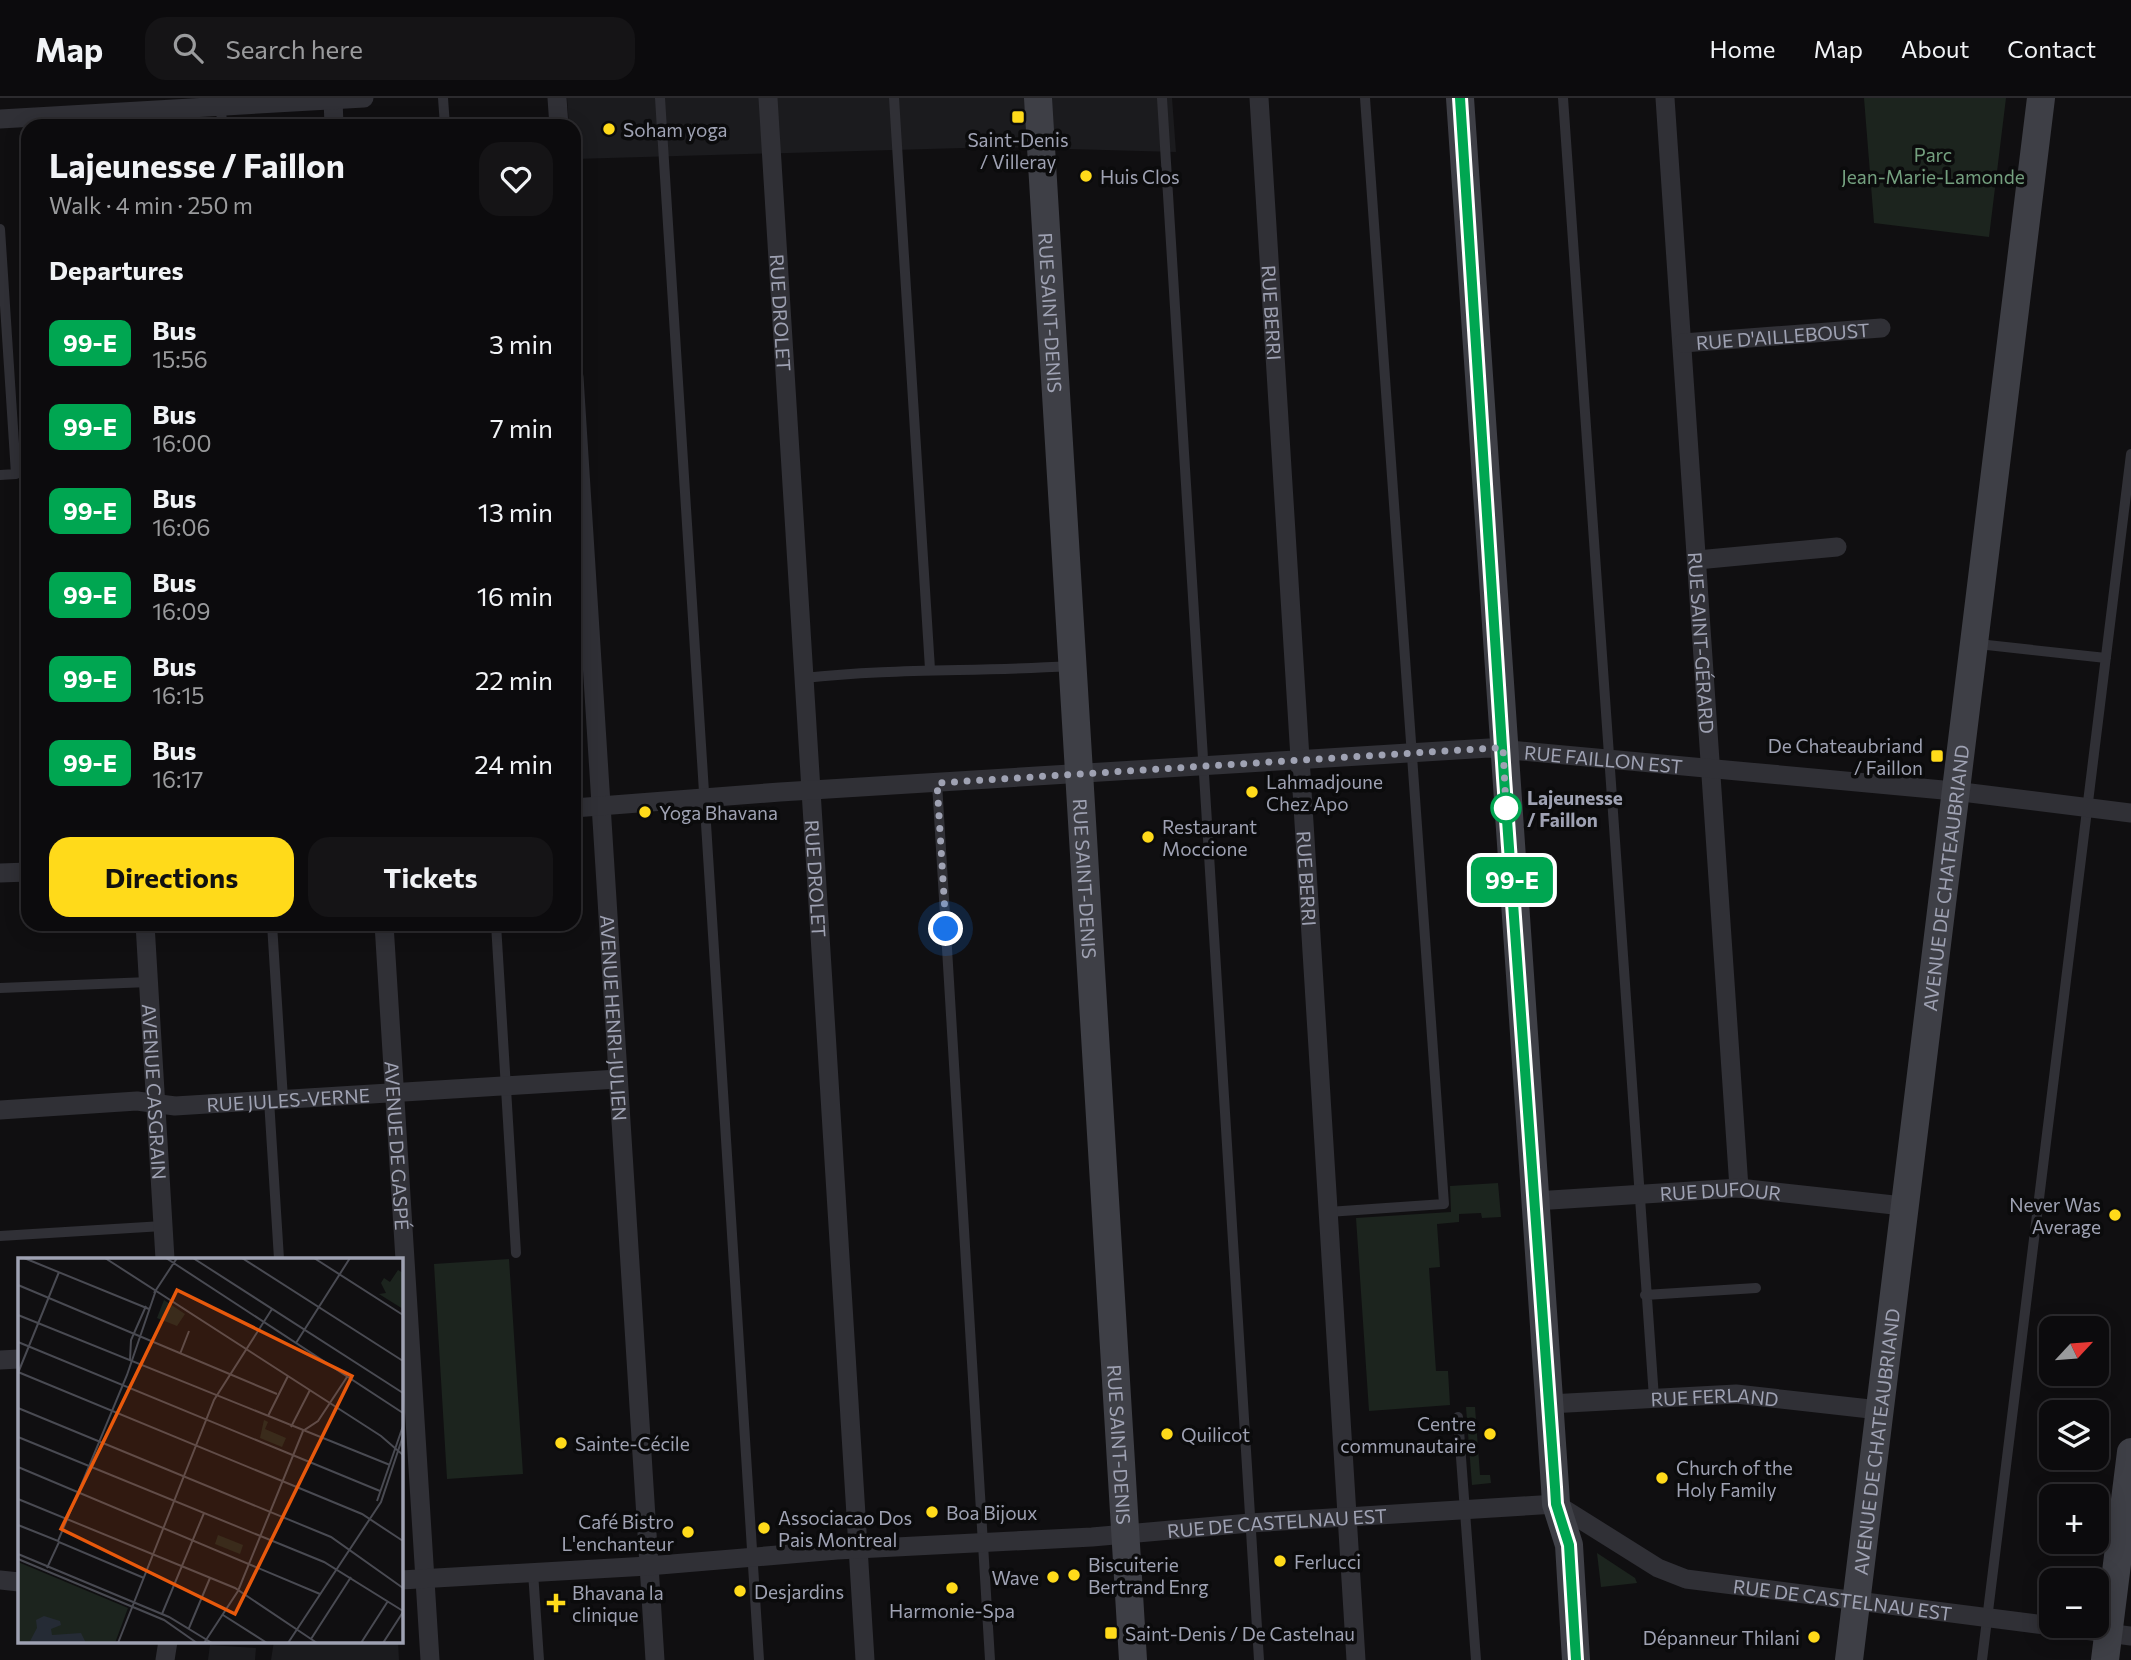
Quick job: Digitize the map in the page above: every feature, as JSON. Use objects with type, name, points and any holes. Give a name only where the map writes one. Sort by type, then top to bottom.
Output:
[{"type":"main road","name":"RUE SAINT-DENIS","points":[[1038,98],[1082,774],[1133,1660]]},
{"type":"main road","points":[[1460,98],[1556,1504],[1569,1545],[1576,1660]]},
{"type":"main road","name":"AVENUE DE CHATEAUBRIAND","points":[[1849,1660],[2040,98]]},
{"type":"main road","points":[[2115,1643],[2131,1452]]},
{"type":"street","points":[[0,119],[95,113],[221,110],[364,98]]},
{"type":"street","points":[[557,98],[558,119]]},
{"type":"street","name":"RUE DROLET","points":[[768,98],[865,1660]]},
{"type":"street","name":"RUE BERRI","points":[[1259,98],[1356,1660]]},
{"type":"street","name":"RUE SAINT-GÉRARD","points":[[1665,98],[1739,1188]]},
{"type":"street","points":[[333,99],[334,119]]},
{"type":"street","name":"RUE D'AILLEBOUST","points":[[1683,343],[1881,328]]},
{"type":"street","name":"AVENUE HENRI-JULIEN","points":[[581,492],[655,1660]]},
{"type":"street","points":[[1697,560],[1837,547]]},
{"type":"street","name":"RUE FAILLON EST","points":[[581,807],[811,790],[1503,748],[1954,791],[2131,813]]},
{"type":"street","points":[[0,873],[21,872]]},
{"type":"street","name":"AVENUE CASGRAIN","points":[[145,931],[165,1258]]},
{"type":"street","name":"AVENUE DE GASPÉ","points":[[384,931],[430,1660]]},
{"type":"street","name":"RUE JULES-VERNE","points":[[0,1110],[136,1101],[175,1106],[618,1079]]},
{"type":"street","name":"RUE DUFOUR","points":[[1535,1201],[1739,1188],[1903,1206]]},
{"type":"street","points":[[0,1360],[18,1359]]},
{"type":"street","name":"RUE FERLAND","points":[[1549,1405],[1749,1394],[1879,1410]]},
{"type":"street","name":"RUE DE CASTELNAU EST","points":[[402,1580],[648,1566],[751,1556],[1126,1534],[1250,1523],[1556,1504],[1658,1568],[1679,1577],[1987,1618],[2115,1643]]},
{"type":"street","points":[[0,1580],[18,1582]]},
{"type":"street","points":[[165,1660],[168,1642]]},
{"type":"lane","points":[[443,98],[444,119]]},
{"type":"lane","points":[[660,98],[759,1660]]},
{"type":"lane","points":[[894,98],[930,668]]},
{"type":"lane","points":[[1162,98],[1259,1660]]},
{"type":"lane","points":[[1328,1212],[1444,1204],[1365,98]]},
{"type":"lane","points":[[1563,98],[1654,1398]]},
{"type":"lane","points":[[0,229],[16,474],[0,475]]},
{"type":"lane","points":[[1982,1660],[2131,454]]},
{"type":"lane","points":[[1972,644],[2106,658]]},
{"type":"lane","points":[[804,678],[930,668],[958,672],[1075,666]]},
{"type":"lane","points":[[937,783],[990,1660]]},
{"type":"lane","points":[[272,931],[279,1258]]},
{"type":"lane","points":[[496,931],[516,1252]]},
{"type":"lane","points":[[0,988],[149,982]]},
{"type":"lane","points":[[0,1236],[163,1226]]},
{"type":"lane","points":[[1645,1295],[1756,1287]]},
{"type":"lane","points":[[1458,1417],[1476,1660]]},
{"type":"lane","points":[[533,1572],[539,1660]]},
{"type":"shaded area","points":[[567,98],[1172,98],[1176,152],[998,147],[581,159],[581,119],[568,119]]},
{"type":"shaded area","points":[[274,1642],[398,1642],[399,1660],[271,1660]]},
{"type":"shaded area","points":[[210,1645],[256,1648],[255,1660],[208,1660]]},
{"type":"green space","name":"Parc Jean-Marie-Lamonde","points":[[1864,98],[2006,98],[1989,237],[1874,223]]},
{"type":"green space","points":[[1498,1183],[1501,1217],[1482,1218],[1481,1213],[1459,1214],[1459,1222],[1437,1224],[1440,1267],[1429,1268],[1436,1371],[1448,1371],[1450,1405],[1369,1411],[1356,1218],[1451,1212],[1450,1186]]},
{"type":"green space","points":[[509,1259],[523,1474],[447,1479],[434,1264]]},
{"type":"green space","points":[[1466,1407],[1475,1407],[1480,1475],[1490,1475],[1491,1483],[1472,1485]]},
{"type":"green space","points":[[1597,1553],[1635,1578],[1637,1583],[1601,1587]]},
{"type":"bus line","name":"99-E","points":[[1460,98],[1504,778],[1556,1504],[1569,1545],[1576,1660]]},
{"type":"place","name":"Saint-Denis / Villeray","points":[[1018,117]]},
{"type":"place","name":"Soham yoga","points":[[609,129]]},
{"type":"place","name":"Huis Clos","points":[[1086,176]]},
{"type":"place","name":"De Chateaubriand / Faillon","points":[[1937,756]]},
{"type":"place","name":"Lahmadjoune Chez Apo","points":[[1252,792]]},
{"type":"place","name":"Lajeunesse / Faillon","points":[[1506,808]]},
{"type":"place","name":"Yoga Bhavana","points":[[645,812]]},
{"type":"place","name":"Restaurant Moccione","points":[[1148,837]]},
{"type":"place","name":"Never Was Average","points":[[2115,1215]]},
{"type":"place","name":"Quilicot","points":[[1167,1434]]},
{"type":"place","name":"Centre communautaire","points":[[1490,1434]]},
{"type":"place","name":"Sainte-Cécile","points":[[561,1443]]},
{"type":"place","name":"Church of the Holy Family","points":[[1662,1478]]},
{"type":"place","name":"Boa Bijoux","points":[[932,1512]]},
{"type":"place","name":"Associacao Dos Pais Montreal","points":[[764,1528]]},
{"type":"place","name":"Café Bistro L'enchanteur","points":[[688,1532]]},
{"type":"place","name":"Ferlucci","points":[[1280,1561]]},
{"type":"place","name":"Biscuiterie Bertrand Enrg","points":[[1074,1575]]},
{"type":"place","name":"Wave","points":[[1053,1577]]},
{"type":"place","name":"Harmonie-Spa","points":[[952,1588]]},
{"type":"place","name":"Desjardins","points":[[740,1591]]},
{"type":"place","name":"Bhavana la clinique","points":[[556,1603]]},
{"type":"place","name":"Saint-Denis / De Castelnau","points":[[1111,1633]]},
{"type":"place","name":"Dépanneur Thilani","points":[[1814,1637]]},
{"type":"route","points":[[946,929],[937,783],[1503,748],[1506,808]]}]
